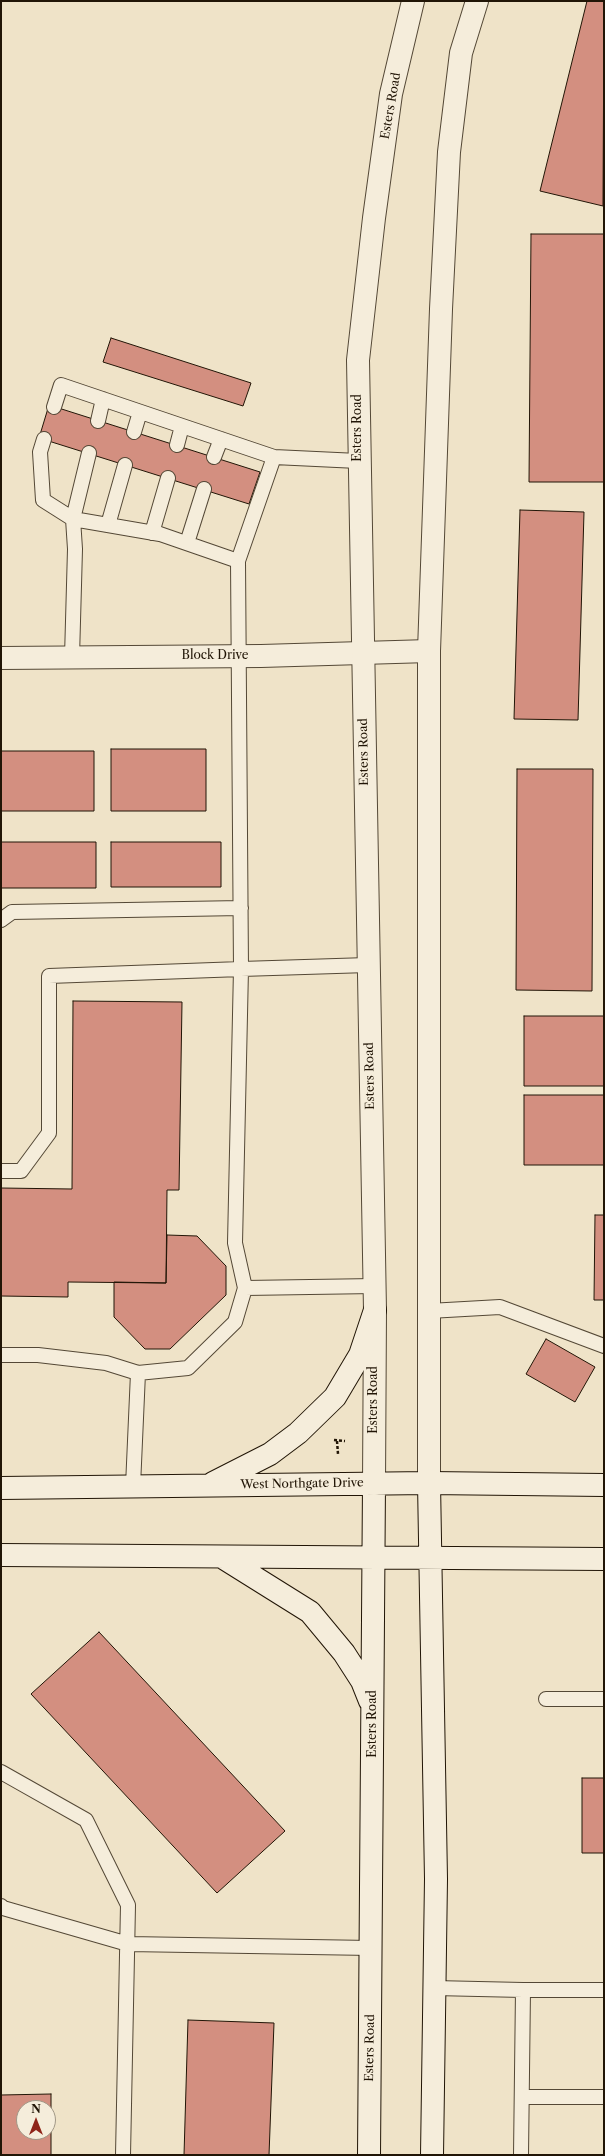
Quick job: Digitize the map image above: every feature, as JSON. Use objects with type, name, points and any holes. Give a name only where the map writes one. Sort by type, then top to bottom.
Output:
[{"type":"street","name":"Esters Road","points":[[369,2155],[375,1558],[375,1286],[358,461],[358,360],[374,218],[391,94],[413,1]]},
{"type":"street","points":[[432,2155],[436,1879],[429,1558],[429,651],[441,309],[449,152],[461,53],[477,1]]},
{"type":"street","name":"Block Drive","points":[[1,658],[240,656],[429,651]]},
{"type":"street","points":[[209,1485],[270,1454],[298,1433],[335,1397],[360,1355],[375,1310]]},
{"type":"street","name":"West Northgate Drive","points":[[1,1488],[429,1483],[604,1485]]},
{"type":"street","points":[[1,1555],[604,1559]]},
{"type":"street","points":[[222,1557],[310,1612],[344,1653],[362,1681],[373,1710]]},
{"type":"lane","points":[[54,407],[61,385],[274,457],[358,461]]},
{"type":"lane","points":[[98,421],[103,399]]},
{"type":"lane","points":[[134,432],[140,412]]},
{"type":"lane","points":[[177,445],[182,426]]},
{"type":"lane","points":[[44,439],[40,452],[43,500],[74,519],[152,533],[187,543],[238,561]]},
{"type":"lane","points":[[214,457],[221,439]]},
{"type":"lane","points":[[72,657],[75,549],[74,519],[89,453]]},
{"type":"lane","points":[[1,1355],[38,1356],[106,1363],[138,1373],[188,1368],[235,1322],[245,1288],[235,1243],[241,969],[240,656],[238,561],[274,457]]},
{"type":"lane","points":[[108,525],[125,465]]},
{"type":"lane","points":[[152,533],[168,478]]},
{"type":"lane","points":[[187,543],[204,489]]},
{"type":"lane","points":[[1,920],[12,912],[241,908]]},
{"type":"lane","points":[[1,1171],[21,1171],[49,1133],[49,976],[368,965]]},
{"type":"lane","points":[[245,1288],[375,1286]]},
{"type":"lane","points":[[429,1311],[500,1308],[604,1346]]},
{"type":"lane","points":[[133,1486],[138,1373]]},
{"type":"lane","points":[[546,1699],[604,1699]]},
{"type":"lane","points":[[1,1772],[86,1820],[128,1906],[123,2155]]},
{"type":"lane","points":[[1,1906],[2,1908],[128,1944],[371,1948]]},
{"type":"lane","points":[[434,1988],[604,1990]]},
{"type":"lane","points":[[521,2155],[523,1990]]},
{"type":"lane","points":[[522,2097],[604,2097]]},
{"type":"path","points":[[329,1440],[349,1441]]},
{"type":"path","points":[[337,1441],[338,1458]]},
{"type":"building","points":[[587,1],[604,1],[603,206],[540,191]]},
{"type":"building","points":[[531,234],[604,234],[604,482],[529,482]]},
{"type":"building","points":[[111,338],[251,383],[243,406],[103,362]]},
{"type":"building","points":[[49,405],[260,472],[249,504],[39,438]]},
{"type":"building","points":[[520,510],[584,512],[578,720],[514,719]]},
{"type":"building","points":[[111,749],[206,749],[206,811],[111,811]]},
{"type":"building","points":[[1,751],[94,751],[94,811],[1,811]]},
{"type":"building","points":[[517,769],[593,769],[592,991],[516,990]]},
{"type":"building","points":[[1,842],[96,842],[96,888],[1,888]]},
{"type":"building","points":[[111,842],[221,842],[221,887],[111,887]]},
{"type":"building","points":[[73,1001],[182,1002],[179,1190],[167,1190],[166,1283],[68,1282],[68,1297],[1,1296],[1,1188],[72,1189]]},
{"type":"building","points":[[524,1016],[604,1016],[604,1086],[524,1086]]},
{"type":"building","points":[[524,1095],[604,1095],[604,1165],[524,1165]]},
{"type":"building","points":[[595,1215],[604,1215],[604,1300],[594,1300]]},
{"type":"building","points":[[167,1235],[197,1236],[226,1266],[226,1295],[170,1349],[145,1349],[114,1317],[114,1282],[166,1283]]},
{"type":"building","points":[[546,1339],[595,1367],[575,1402],[526,1374]]},
{"type":"building","points":[[99,1632],[285,1831],[217,1893],[31,1694]]},
{"type":"building","points":[[582,1778],[604,1778],[604,1853],[582,1853]]},
{"type":"building","points":[[188,2020],[274,2023],[269,2155],[184,2155]]},
{"type":"building","points":[[51,2094],[51,2100],[16,2100],[16,2140],[51,2140],[51,2155],[1,2155],[1,2095]]}]
